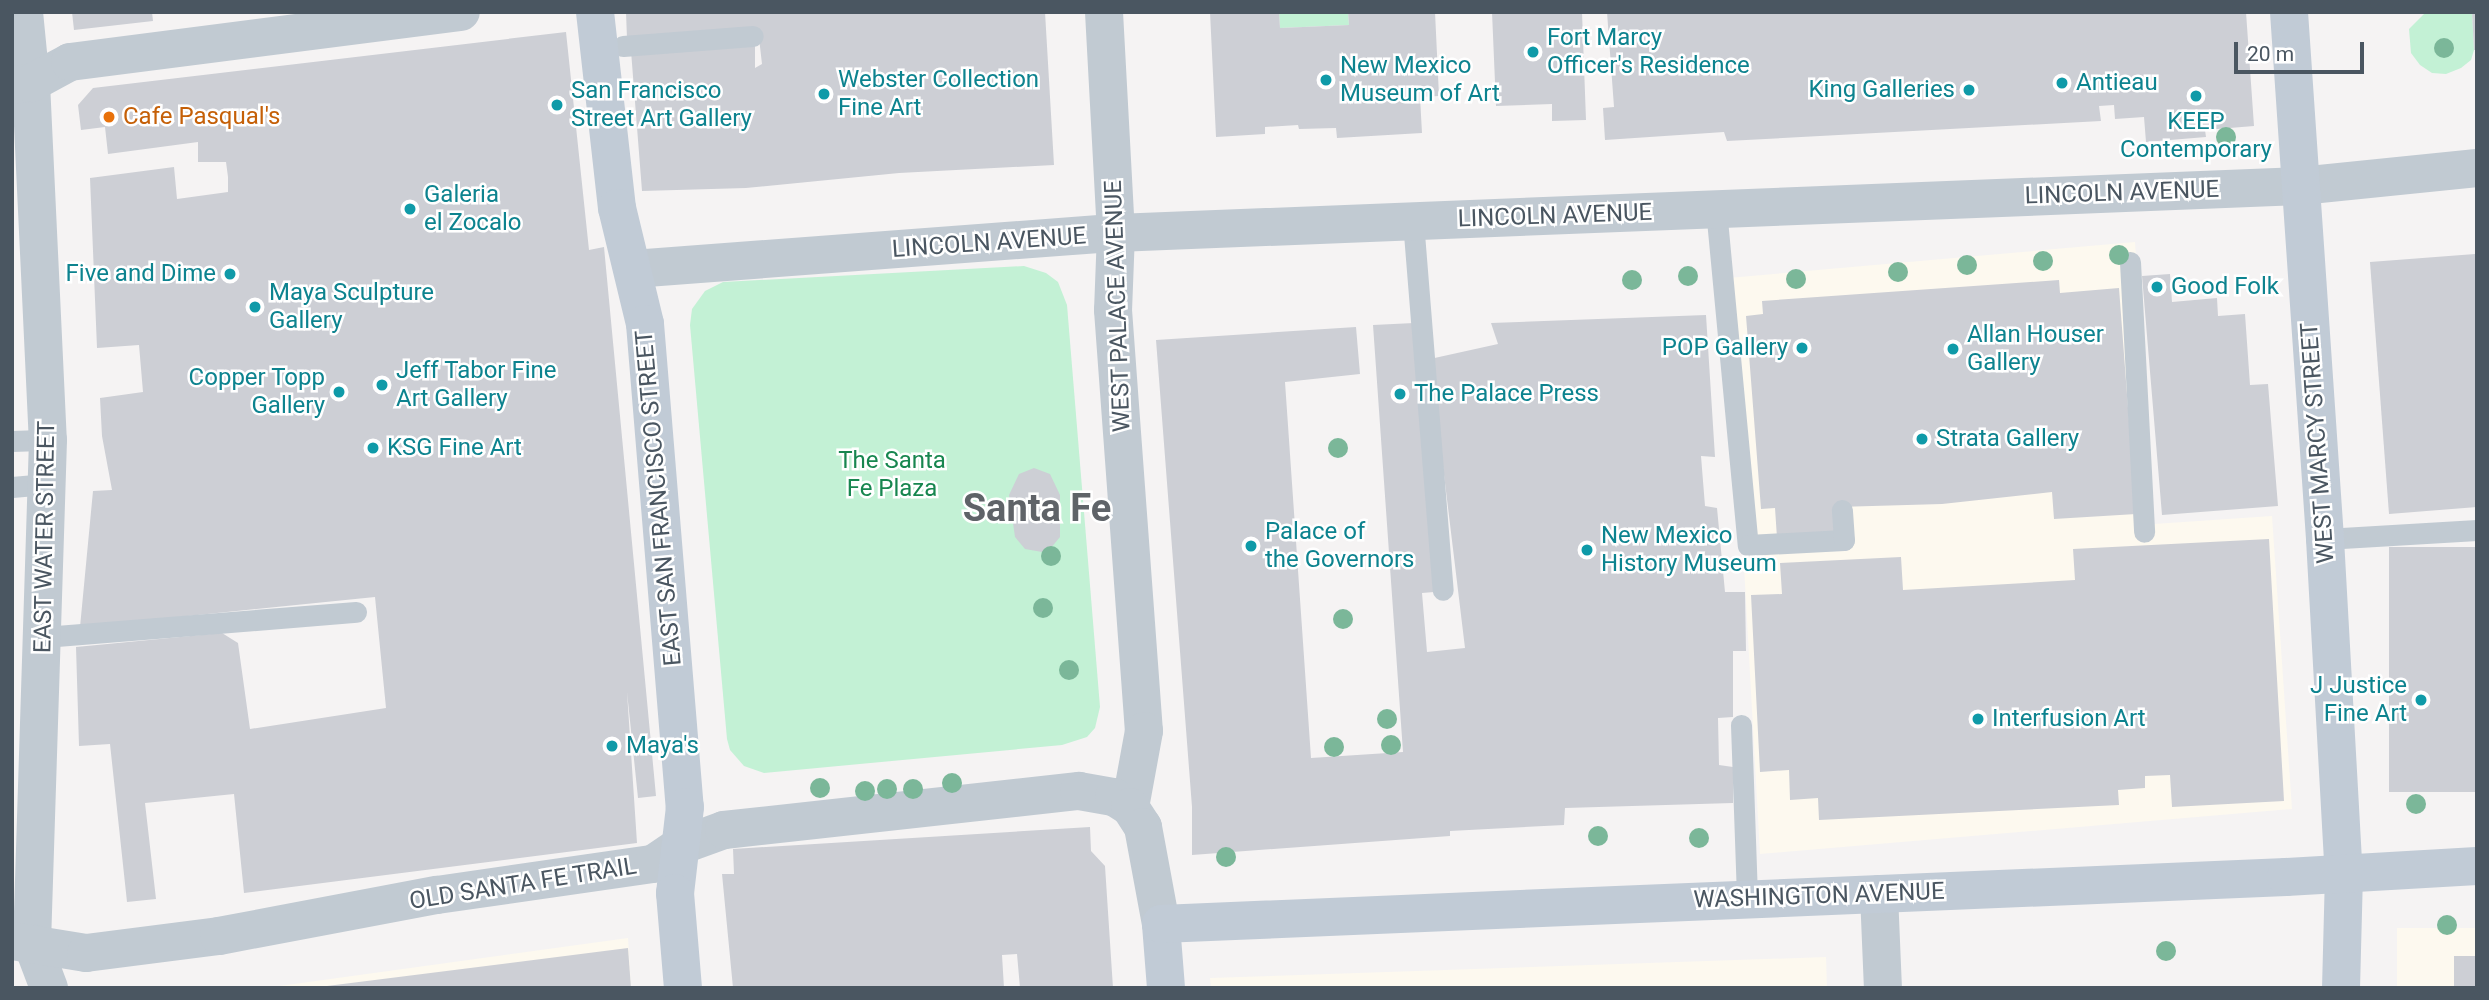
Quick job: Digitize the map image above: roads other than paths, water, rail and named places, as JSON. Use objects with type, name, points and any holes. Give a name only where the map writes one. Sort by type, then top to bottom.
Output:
[{"type":"street","name":"EAST WATER STREET","points":[[24,12],[22,84],[30,485],[44,637],[22,942],[49,988]]},
{"type":"street","points":[[22,84],[70,62],[460,12]]},
{"type":"street","name":"EAST SAN FRANCISCO STREET","points":[[594,12],[619,220],[634,269],[645,324],[685,807],[675,893],[683,988]]},
{"type":"street","name":"WEST PALACE AVENUE","points":[[1104,12],[1116,233],[1113,310],[1144,731],[1130,807]]},
{"type":"street","name":"WEST MARCY STREET","points":[[2289,12],[2325,539],[2344,874],[2341,988]]},
{"type":"street","name":"LINCOLN AVENUE","points":[[634,269],[1116,233],[2300,186],[2477,169]]},
{"type":"street","name":"OLD SANTA FE TRAIL","points":[[22,942],[86,953],[261,930],[437,895],[653,864],[680,846],[724,830],[752,825],[1060,793],[1114,797],[1130,807]]},
{"type":"street","points":[[1130,807],[1143,827],[1161,924],[1166,988]]},
{"type":"street","name":"WASHINGTON AVENUE","points":[[1161,924],[2344,874],[2477,866]]},
{"type":"street","points":[[1879,894],[1883,988]]},
{"type":"lane","points":[[623,46],[753,36]]},
{"type":"lane","points":[[1716,209],[1748,545],[1844,540],[1842,510]]},
{"type":"lane","points":[[1413,221],[1443,590]]},
{"type":"lane","points":[[2130,262],[2144,532]]},
{"type":"lane","points":[[2325,539],[2477,530]]},
{"type":"lane","points":[[44,637],[356,612]]},
{"type":"lane","points":[[1741,725],[1747,900]]},
{"type":"place","name":"Fort Marcy Officer's Residence","points":[[1533,52]]},
{"type":"place","name":"New Mexico Museum of Art","points":[[1326,80]]},
{"type":"place","name":"Antieau","points":[[2062,83]]},
{"type":"place","name":"King Galleries","points":[[1969,90]]},
{"type":"place","name":"Webster Collection Fine Art","points":[[824,94]]},
{"type":"place","name":"KEEP Contemporary","points":[[2196,96]]},
{"type":"place","name":"San Francisco Street Art Gallery","points":[[557,105]]},
{"type":"place","name":"Cafe Pasqual's","points":[[109,117]]},
{"type":"place","name":"Galeria el Zocalo","points":[[410,209]]},
{"type":"place","name":"Five and Dime","points":[[230,274]]},
{"type":"place","name":"Good Folk","points":[[2157,287]]},
{"type":"place","name":"Maya Sculpture Gallery","points":[[255,307]]},
{"type":"place","name":"POP Gallery","points":[[1802,348]]},
{"type":"place","name":"Allan Houser Gallery","points":[[1953,349]]},
{"type":"place","name":"Jeff Tabor Fine Art Gallery","points":[[382,385]]},
{"type":"place","name":"Copper Topp Gallery","points":[[339,392]]},
{"type":"place","name":"The Palace Press","points":[[1400,394]]},
{"type":"place","name":"Strata Gallery","points":[[1922,439]]},
{"type":"place","name":"KSG Fine Art","points":[[373,448]]},
{"type":"place","name":"Palace of the Governors","points":[[1251,546]]},
{"type":"place","name":"New Mexico History Museum","points":[[1587,550]]},
{"type":"place","name":"J Justice Fine Art","points":[[2421,700]]},
{"type":"place","name":"Interfusion Art","points":[[1978,719]]},
{"type":"place","name":"Maya's","points":[[612,746]]},
{"type":"district","name":"Santa Fe","points":[[1037,509]]},
{"type":"park label","name":"The Santa Fe Plaza","points":[[892,475]]}]
